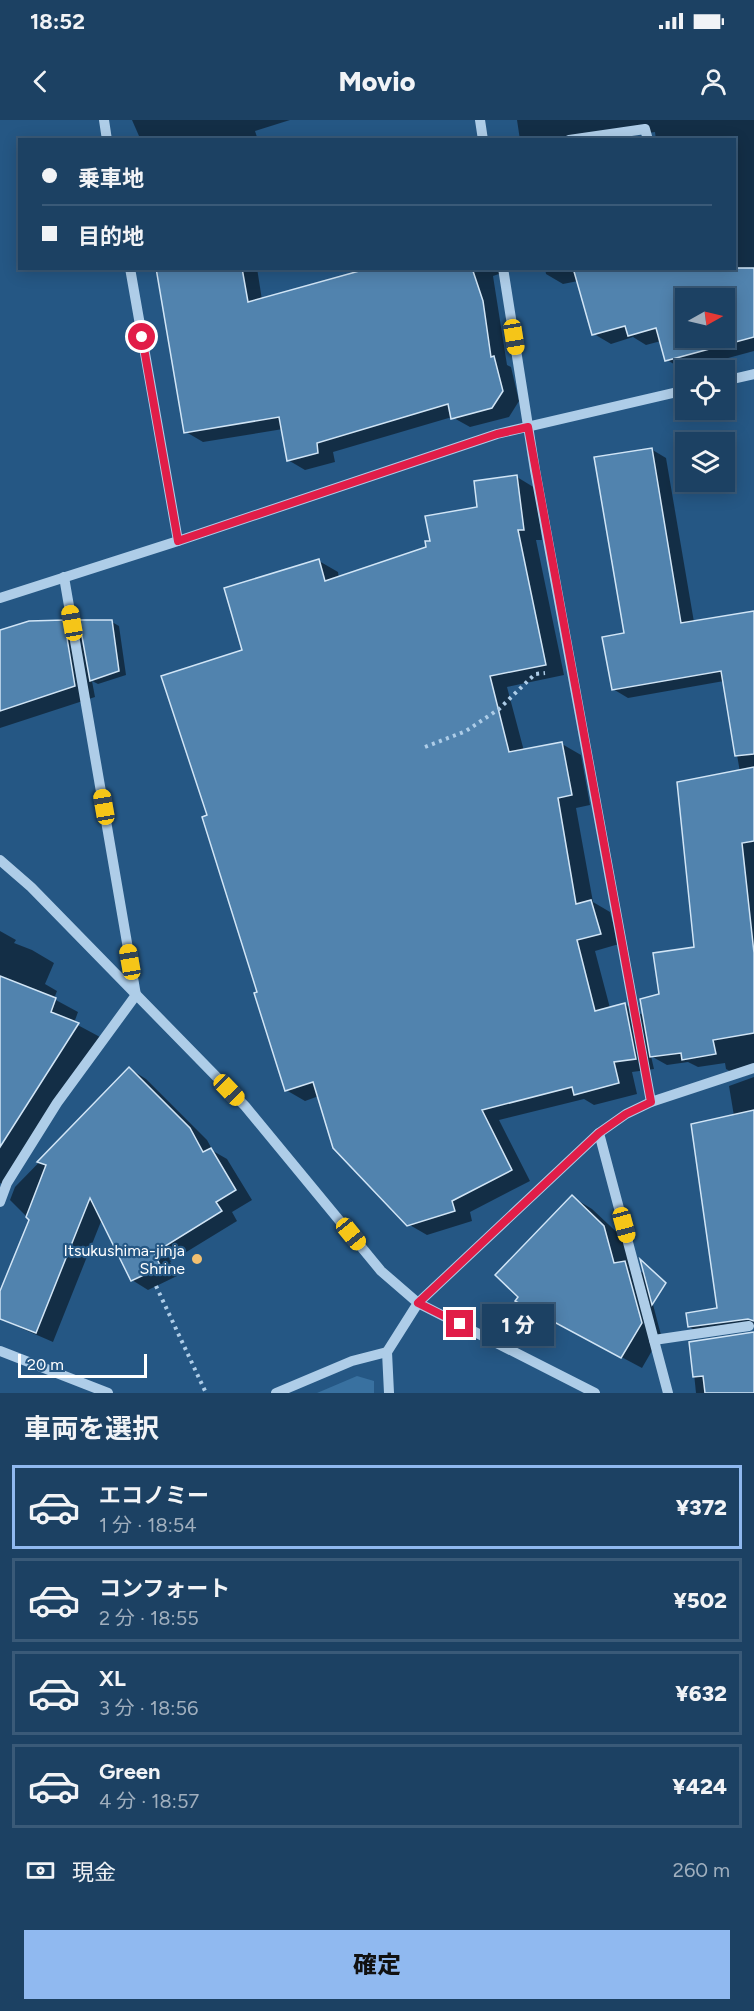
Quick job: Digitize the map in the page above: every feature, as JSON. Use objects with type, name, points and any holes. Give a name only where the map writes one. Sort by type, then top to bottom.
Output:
[{"type":"street","points":[[104,120],[107,138]]},
{"type":"street","points":[[480,120],[483,138]]},
{"type":"street","points":[[583,138],[645,129],[647,138]]},
{"type":"street","points":[[130,270],[178,541]]},
{"type":"street","points":[[503,270],[528,427],[651,1102]]},
{"type":"street","points":[[735,378],[754,374]]},
{"type":"street","points":[[0,598],[497,434],[675,393]]},
{"type":"street","points":[[0,1202],[4,1182],[57,1103],[136,995],[64,577]]},
{"type":"street","points":[[0,860],[30,887],[244,1106],[381,1271],[418,1303],[595,1393]]},
{"type":"street","points":[[389,1393],[387,1352],[418,1303],[599,1133],[626,1114],[651,1102],[754,1068]]},
{"type":"street","points":[[599,1133],[668,1393]]},
{"type":"street","points":[[654,1340],[749,1326]]},
{"type":"street","points":[[0,1351],[108,1393]]},
{"type":"street","points":[[276,1393],[352,1361],[387,1352]]},
{"type":"path","points":[[425,747],[466,731],[491,715],[535,674],[572,669]]},
{"type":"path","points":[[156,1286],[206,1393]]},
{"type":"shaded area","points":[[357,1376],[374,1381],[374,1393],[317,1393]]},
{"type":"building","points":[[736,268],[754,268],[754,337],[735,342],[735,288],[675,288],[675,348],[713,348],[665,361],[656,328],[628,336],[625,326],[592,335],[574,270],[736,270]]},
{"type":"building","points":[[156,270],[242,270],[248,302],[363,270],[473,270],[483,301],[491,357],[494,356],[503,391],[492,408],[451,419],[448,404],[317,443],[318,453],[287,461],[279,417],[184,433]]},
{"type":"building","points":[[652,448],[681,623],[754,611],[754,754],[735,756],[721,671],[612,690],[602,637],[624,633],[594,457]]},
{"type":"building","points":[[517,475],[524,530],[518,530],[546,665],[490,676],[509,752],[562,742],[572,795],[558,798],[576,904],[591,900],[601,934],[577,940],[595,1011],[625,1003],[636,1059],[614,1062],[619,1083],[574,1095],[572,1087],[482,1110],[512,1170],[452,1201],[455,1211],[407,1226],[333,1148],[313,1082],[285,1091],[254,993],[257,992],[202,817],[207,815],[161,676],[242,650],[224,588],[319,559],[325,581],[426,547],[425,541],[430,541],[425,516],[477,507],[474,481]]},
{"type":"building","points":[[64,620],[75,686],[0,711],[0,630],[29,621]]},
{"type":"building","points":[[79,620],[112,620],[119,671],[90,681]]},
{"type":"building","points":[[754,767],[754,841],[742,843],[754,953],[754,1033],[713,1040],[716,1054],[682,1060],[681,1053],[650,1057],[640,999],[659,994],[653,953],[694,947],[677,782]]},
{"type":"building","points":[[0,976],[56,998],[51,1012],[79,1023],[0,1147]]},
{"type":"building","points":[[129,1067],[190,1128],[203,1152],[211,1148],[236,1190],[216,1202],[222,1211],[154,1253],[161,1267],[131,1281],[90,1198],[36,1333],[0,1319],[0,1291],[29,1220],[26,1217],[46,1165],[37,1162]]},
{"type":"building","points":[[754,1110],[754,1321],[748,1319],[688,1327],[686,1313],[717,1308],[691,1124]]},
{"type":"building","points":[[572,1195],[604,1226],[614,1263],[625,1261],[642,1323],[621,1358],[515,1301],[518,1297],[495,1275]]},
{"type":"building","points":[[640,1259],[666,1283],[652,1305]]},
{"type":"building","points":[[754,1332],[754,1393],[705,1393],[703,1376],[693,1377],[689,1342]]},
{"type":"place","name":"Itsukushima-jinja Shrine","points":[[197,1259]]},
{"type":"route","points":[[142,337],[178,541],[497,434],[528,427],[651,1102],[626,1114],[599,1133],[418,1303],[460,1324]]}]
